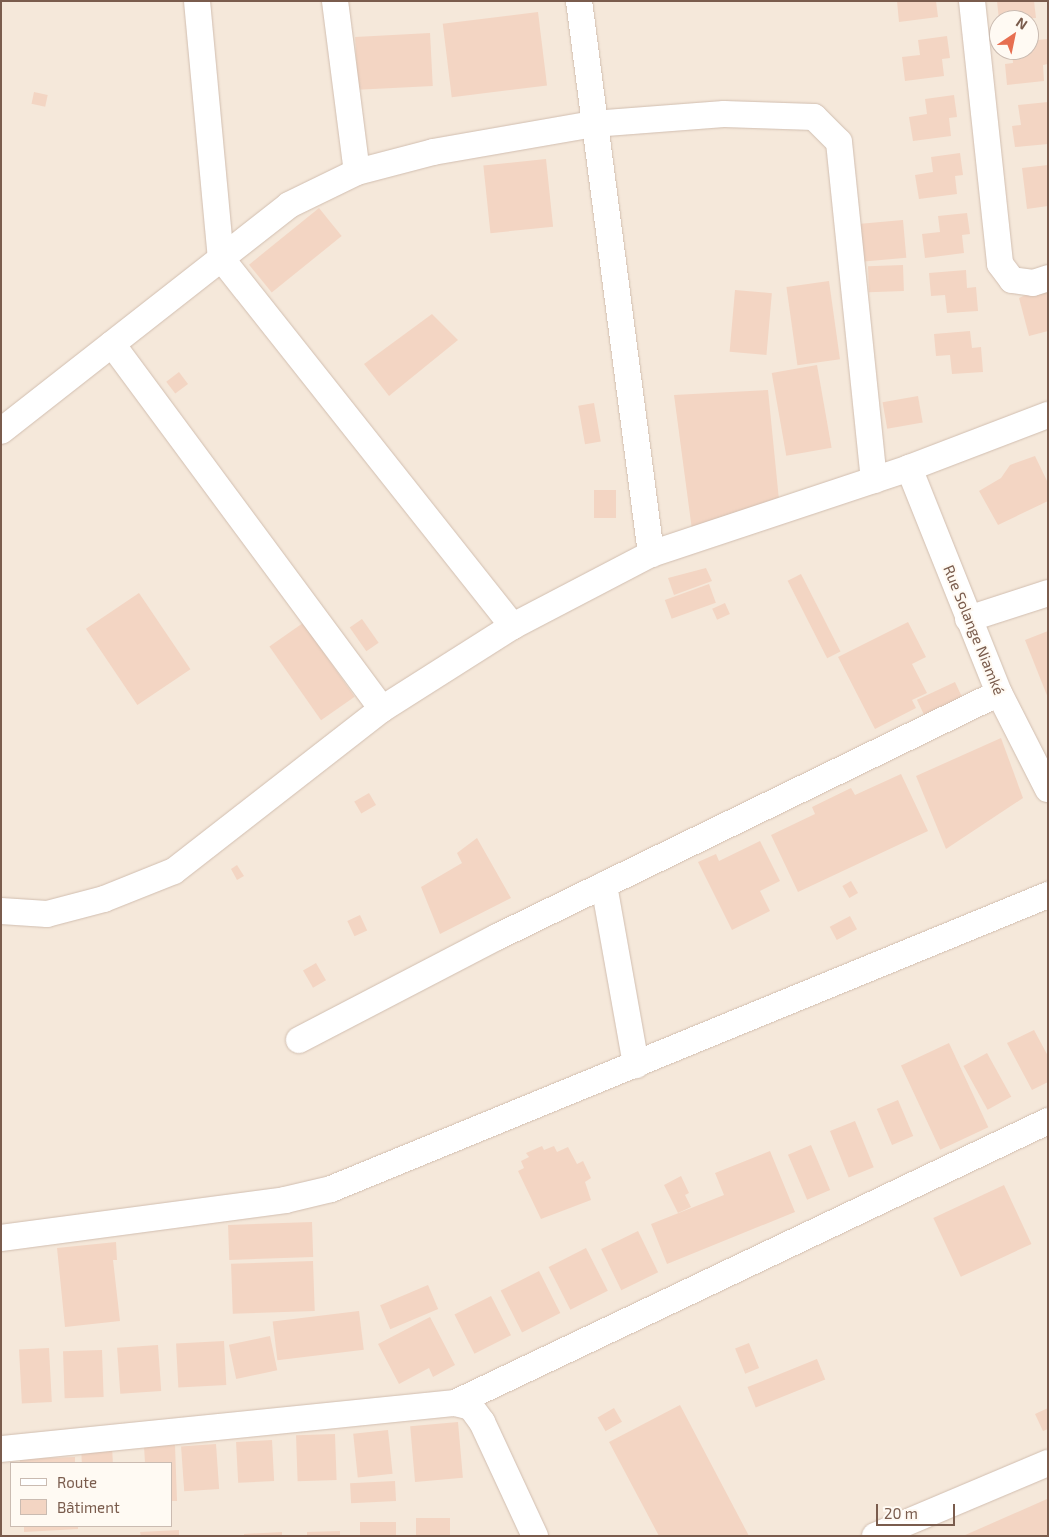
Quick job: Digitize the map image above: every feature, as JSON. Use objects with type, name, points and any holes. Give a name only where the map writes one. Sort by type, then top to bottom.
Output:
[{"type":"street","points":[[197,1],[221,258],[513,626]]},
{"type":"street","points":[[335,1],[357,172]]},
{"type":"street","points":[[580,1],[593,124],[651,554]]},
{"type":"street","points":[[972,1],[1000,264],[1012,280],[1033,283],[1048,278]]},
{"type":"street","points":[[1,431],[289,205],[357,172],[433,152],[593,124],[724,114],[814,117],[839,142],[874,480]]},
{"type":"street","points":[[112,344],[382,709]]},
{"type":"street","points":[[1,911],[47,914],[104,899],[174,871],[382,709],[513,626],[651,554],[909,468],[1048,415]]},
{"type":"street","name":"Rue Solange Niamké","points":[[909,468],[999,693],[1048,789]]},
{"type":"street","points":[[968,619],[1048,593]]},
{"type":"street","points":[[299,1040],[604,885],[999,693]]},
{"type":"street","points":[[604,885],[636,1065]]},
{"type":"street","points":[[1,1238],[285,1200],[331,1189],[1048,895]]},
{"type":"street","points":[[1,1449],[455,1403],[1048,1121]]},
{"type":"street","points":[[455,1403],[471,1407],[482,1422],[535,1536]]},
{"type":"street","points":[[876,1536],[1048,1463]]},
{"type":"shaded area","points":[[1,1],[1048,1],[1048,1536],[1,1536]]},
{"type":"building","points":[[897,1],[936,1],[938,17],[899,22]]},
{"type":"building","points":[[997,1],[1034,1],[1035,10],[998,10]]},
{"type":"building","points":[[538,12],[547,85],[452,97],[443,24]]},
{"type":"building","points":[[430,33],[433,86],[358,90],[355,37]]},
{"type":"building","points":[[947,36],[950,58],[942,59],[944,76],[905,81],[902,57],[920,55],[918,40]]},
{"type":"building","points":[[1048,39],[1048,64],[1043,65],[1044,81],[1007,85],[1005,64],[1013,63],[1013,60],[1039,60],[1039,40]]},
{"type":"building","points":[[34,92],[48,95],[45,107],[32,104]]},
{"type":"building","points":[[954,95],[957,117],[949,118],[951,136],[913,141],[909,117],[927,114],[925,99]]},
{"type":"building","points":[[1048,102],[1048,144],[1015,147],[1012,126],[1021,125],[1018,105]]},
{"type":"building","points":[[960,153],[963,175],[955,176],[957,194],[919,199],[915,175],[933,172],[931,157]]},
{"type":"building","points":[[546,159],[553,227],[490,233],[483,166]]},
{"type":"building","points":[[1048,165],[1048,206],[1027,209],[1022,168]]},
{"type":"building","points":[[319,208],[342,236],[272,293],[249,265]]},
{"type":"building","points":[[967,213],[970,234],[962,235],[964,253],[925,258],[922,234],[940,232],[938,216]]},
{"type":"building","points":[[903,220],[906,258],[861,262],[858,224]]},
{"type":"building","points":[[903,265],[904,291],[869,292],[868,266]]},
{"type":"building","points":[[966,270],[967,288],[976,287],[978,311],[947,313],[945,295],[931,296],[929,273]]},
{"type":"building","points":[[829,281],[840,359],[797,365],[786,287]]},
{"type":"building","points":[[1048,285],[1048,331],[1029,336],[1019,298]]},
{"type":"building","points":[[735,290],[772,293],[766,355],[730,352]]},
{"type":"building","points":[[432,314],[458,340],[389,396],[364,364]]},
{"type":"building","points":[[970,331],[972,348],[981,347],[983,372],[952,374],[950,355],[936,356],[934,334]]},
{"type":"building","points":[[817,365],[832,448],[786,456],[772,373]]},
{"type":"building","points":[[179,372],[188,384],[175,394],[166,382]]},
{"type":"building","points":[[768,390],[779,500],[692,530],[674,395]]},
{"type":"building","points":[[918,396],[923,423],[887,429],[883,402]]},
{"type":"building","points":[[594,403],[601,441],[585,444],[578,406]]},
{"type":"building","points":[[1035,456],[1048,483],[1048,501],[998,525],[979,491],[1001,478],[1010,465]]},
{"type":"building","points":[[594,490],[616,490],[616,518],[594,518]]},
{"type":"building","points":[[706,568],[712,581],[674,595],[668,578]]},
{"type":"building","points":[[801,574],[840,652],[827,658],[788,581]]},
{"type":"building","points":[[709,584],[716,603],[672,619],[665,600]]},
{"type":"building","points":[[139,593],[190,669],[137,705],[86,629]]},
{"type":"building","points":[[725,603],[730,614],[717,620],[712,609]]},
{"type":"building","points":[[362,619],[379,643],[366,651],[350,628]]},
{"type":"building","points":[[908,622],[926,657],[912,664],[927,693],[912,700],[916,708],[875,729],[838,657]]},
{"type":"building","points":[[303,623],[355,697],[321,720],[269,647]]},
{"type":"building","points":[[1048,631],[1048,698],[1025,640]]},
{"type":"building","points":[[955,682],[965,703],[927,721],[917,700]]},
{"type":"building","points":[[1001,738],[1023,798],[946,849],[916,776]]},
{"type":"building","points":[[901,774],[928,831],[798,892],[771,835],[815,814],[812,807],[851,788],[855,795]]},
{"type":"building","points":[[369,793],[376,805],[361,814],[354,802]]},
{"type":"building","points":[[477,838],[511,898],[440,934],[421,887],[462,863],[457,853]]},
{"type":"building","points":[[760,841],[780,881],[760,891],[770,911],[732,930],[698,862],[716,854],[719,861]]},
{"type":"building","points":[[237,865],[244,876],[237,880],[231,869]]},
{"type":"building","points":[[851,881],[858,893],[849,898],[842,886]]},
{"type":"building","points":[[360,915],[367,930],[354,936],[347,921]]},
{"type":"building","points":[[850,916],[857,929],[837,940],[830,927]]},
{"type":"building","points":[[316,963],[326,980],[313,988],[303,971]]},
{"type":"building","points":[[1034,1030],[1048,1056],[1048,1082],[1032,1090],[1007,1043]]},
{"type":"building","points":[[949,1043],[988,1127],[940,1150],[901,1065]]},
{"type":"building","points":[[987,1053],[1011,1097],[988,1110],[963,1066]]},
{"type":"building","points":[[898,1100],[913,1136],[892,1145],[877,1109]]},
{"type":"building","points":[[855,1121],[874,1167],[849,1177],[830,1131]]},
{"type":"building","points":[[811,1145],[830,1190],[807,1200],[788,1155]]},
{"type":"building","points":[[542,1146],[544,1150],[554,1146],[557,1152],[568,1147],[577,1164],[583,1161],[591,1178],[585,1182],[591,1200],[541,1219],[518,1171],[524,1168],[521,1161],[529,1157],[526,1153]]},
{"type":"building","points":[[770,1151],[795,1212],[667,1264],[651,1224],[724,1195],[715,1173]]},
{"type":"building","points":[[681,1176],[689,1193],[685,1195],[691,1207],[678,1213],[664,1185]]},
{"type":"building","points":[[1004,1185],[1031,1244],[961,1277],[933,1218]]},
{"type":"building","points":[[312,1222],[313,1257],[229,1260],[228,1225]]},
{"type":"building","points":[[638,1231],[658,1272],[621,1290],[601,1249]]},
{"type":"building","points":[[116,1242],[117,1260],[113,1260],[120,1321],[65,1327],[57,1248]]},
{"type":"building","points":[[586,1248],[608,1291],[570,1310],[549,1267]]},
{"type":"building","points":[[313,1261],[315,1311],[233,1314],[231,1264]]},
{"type":"building","points":[[539,1271],[560,1313],[522,1332],[501,1291]]},
{"type":"building","points":[[428,1285],[438,1309],[390,1329],[380,1305]]},
{"type":"building","points":[[491,1296],[511,1335],[474,1354],[454,1315]]},
{"type":"building","points":[[359,1311],[364,1350],[277,1360],[273,1322]]},
{"type":"building","points":[[430,1317],[455,1365],[433,1377],[429,1368],[399,1384],[378,1344]]},
{"type":"building","points":[[270,1336],[277,1370],[236,1379],[229,1345]]},
{"type":"building","points":[[224,1341],[226,1385],[178,1387],[176,1344]]},
{"type":"building","points":[[749,1343],[759,1368],[745,1374],[735,1349]]},
{"type":"building","points":[[158,1345],[161,1391],[120,1394],[117,1348]]},
{"type":"building","points":[[49,1348],[52,1402],[22,1403],[19,1350]]},
{"type":"building","points":[[102,1350],[104,1397],[65,1398],[63,1351]]},
{"type":"building","points":[[817,1359],[825,1379],[756,1407],[747,1387]]},
{"type":"building","points":[[680,1405],[749,1536],[659,1536],[609,1442]]},
{"type":"building","points":[[614,1408],[622,1422],[606,1431],[598,1418]]},
{"type":"building","points":[[1048,1408],[1048,1429],[1043,1431],[1035,1414]]},
{"type":"building","points":[[458,1422],[463,1478],[415,1482],[410,1426]]},
{"type":"building","points":[[388,1430],[393,1474],[358,1477],[353,1434]]},
{"type":"building","points":[[335,1434],[337,1480],[298,1481],[296,1435]]},
{"type":"building","points":[[272,1440],[274,1481],[238,1483],[236,1442]]},
{"type":"building","points":[[216,1444],[219,1489],[184,1491],[181,1446]]},
{"type":"building","points":[[175,1445],[177,1501],[172,1501],[172,1462],[145,1462],[144,1446]]},
{"type":"building","points":[[112,1446],[113,1462],[82,1462],[81,1448]]},
{"type":"building","points":[[75,1457],[75,1462],[20,1462],[20,1459]]},
{"type":"building","points":[[395,1481],[396,1501],[351,1503],[350,1483]]},
{"type":"building","points":[[1047,1499],[1048,1536],[963,1536]]},
{"type":"building","points":[[416,1518],[450,1518],[450,1536],[416,1536]]},
{"type":"building","points":[[360,1522],[396,1522],[396,1536],[360,1536]]},
{"type":"building","points":[[24,1527],[78,1527],[78,1529],[24,1532]]},
{"type":"building","points":[[179,1530],[179,1536],[141,1536],[140,1532]]},
{"type":"building","points":[[340,1531],[340,1536],[307,1536],[307,1532]]},
{"type":"building","points":[[282,1532],[282,1536],[244,1536],[244,1534]]}]
